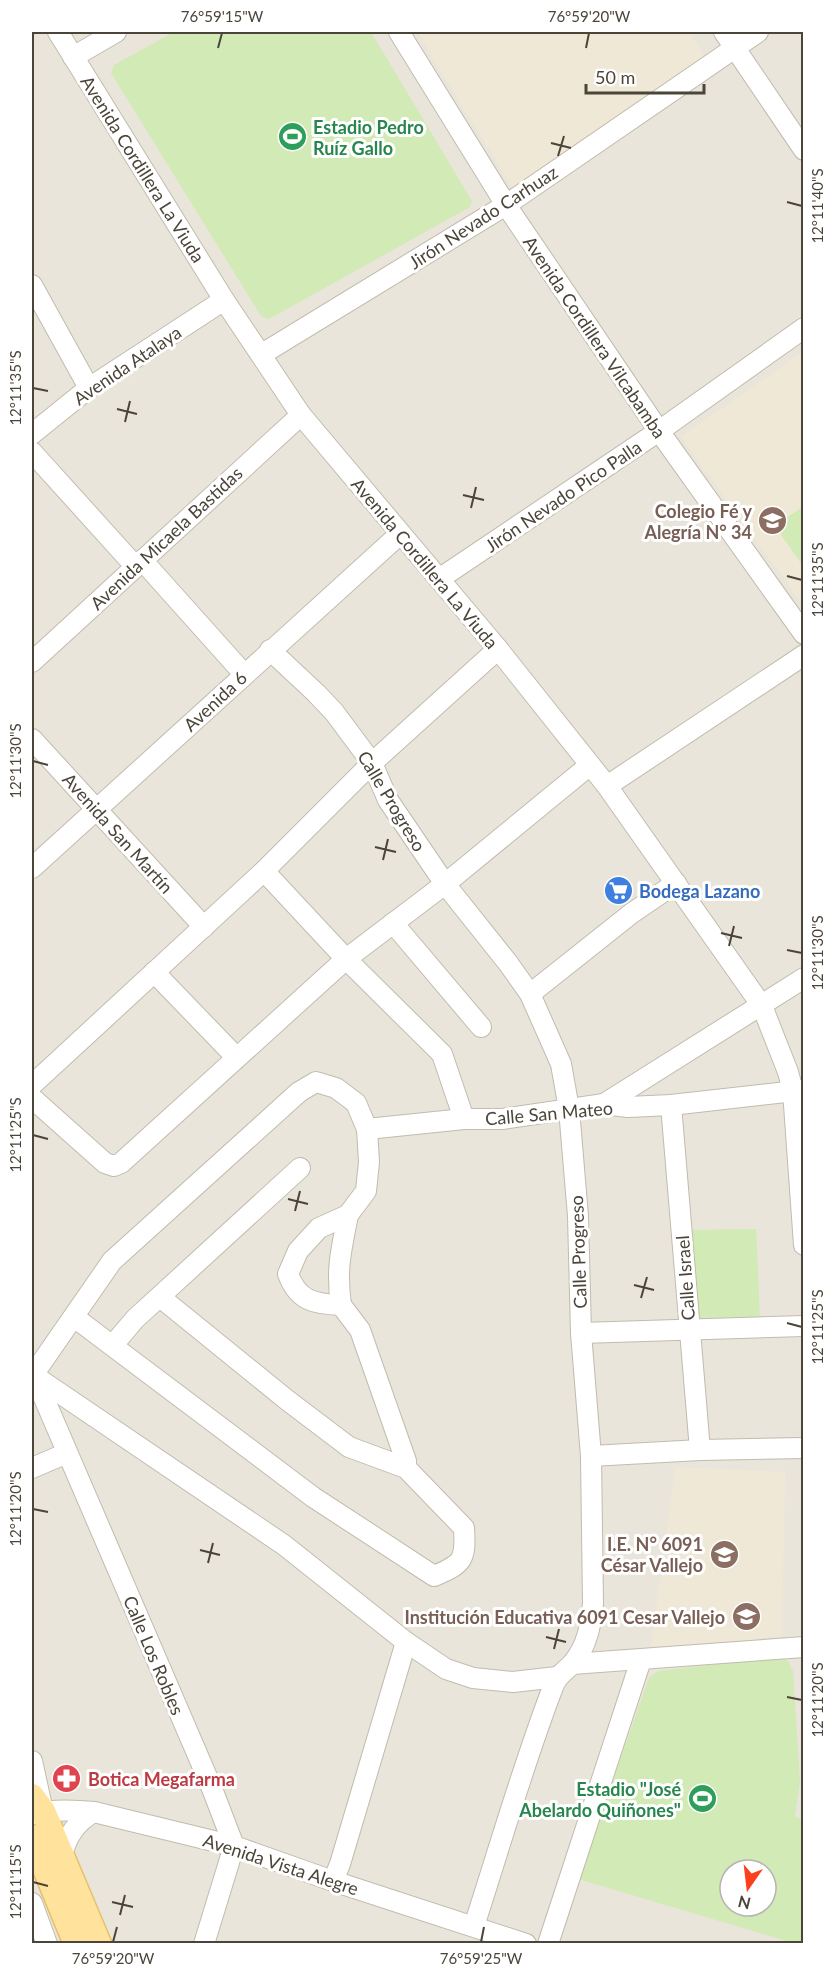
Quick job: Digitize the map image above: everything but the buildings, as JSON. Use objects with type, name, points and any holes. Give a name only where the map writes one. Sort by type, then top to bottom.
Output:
[{"type":"main road","points":[[35,1807],[62,1855],[99,1944]]},
{"type":"main road","points":[[32,1837],[76,1944]]},
{"type":"street","name":"Avenida Cordillera La Viuda","points":[[58,32],[224,300],[301,415],[498,649],[607,786],[762,1006],[788,1072],[798,1090],[804,1245]]},
{"type":"street","points":[[73,57],[116,32]]},
{"type":"street","name":"Avenida Cordillera Vilcabamba","points":[[399,32],[506,205],[659,431],[804,634]]},
{"type":"street","name":"Jirón Nevado Carhuaz","points":[[262,354],[506,205],[729,40],[758,32]]},
{"type":"street","points":[[729,40],[804,150]]},
{"type":"street","points":[[32,285],[89,388]]},
{"type":"street","name":"Avenida Atalaya","points":[[32,434],[89,388],[224,300]]},
{"type":"street","name":"Jirón Nevado Pico Palla","points":[[439,579],[659,431],[804,328]]},
{"type":"street","name":"Avenida Micaela Bastidas","points":[[32,662],[301,415]]},
{"type":"street","points":[[32,452],[244,674]]},
{"type":"street","name":"Avenida 6","points":[[32,868],[400,534]]},
{"type":"street","points":[[32,1085],[264,871],[372,763],[498,649]]},
{"type":"street","name":"Calle Progreso","points":[[270,650],[328,706],[372,763],[388,800],[445,884],[530,994],[561,1064],[569,1109],[578,1216],[581,1333],[591,1456],[591,1624],[582,1650],[564,1670],[534,1736],[474,1926]]},
{"type":"street","points":[[607,786],[804,655]]},
{"type":"street","name":"Avenida San Martín","points":[[32,739],[204,927]]},
{"type":"street","points":[[32,1098],[105,1163],[114,1166],[121,1163],[346,959],[445,884],[590,765]]},
{"type":"street","points":[[264,871],[346,959],[442,1054],[464,1119]]},
{"type":"street","points":[[530,994],[632,913],[675,883]]},
{"type":"street","points":[[393,923],[481,1027]]},
{"type":"street","points":[[154,972],[236,1057]]},
{"type":"street","points":[[604,1104],[804,978]]},
{"type":"street","points":[[406,1468],[406,1461],[360,1330],[341,1305],[338,1281],[338,1262],[348,1215],[366,1191],[369,1162],[367,1129],[356,1103],[336,1088],[316,1082],[298,1092],[112,1261],[74,1317],[32,1372],[284,1545],[406,1642],[446,1670],[473,1678],[513,1682],[564,1670],[641,1660],[804,1647]]},
{"type":"street","name":"Calle San Mateo","points":[[367,1129],[464,1119],[502,1119],[604,1104],[628,1107],[671,1105],[798,1090]]},
{"type":"street","name":"Calle Israel","points":[[671,1105],[700,1450]]},
{"type":"street","points":[[113,1345],[135,1319],[300,1168]]},
{"type":"street","points":[[341,1305],[322,1305],[302,1296],[293,1287],[288,1274],[298,1251],[319,1228],[348,1215]]},
{"type":"street","points":[[74,1317],[313,1497],[434,1576],[454,1568],[466,1551],[464,1528],[406,1468],[349,1447],[160,1297]]},
{"type":"street","points":[[581,1333],[804,1326]]},
{"type":"street","name":"Calle Los Robles","points":[[32,1372],[211,1786],[234,1846]]},
{"type":"street","points":[[591,1456],[700,1450],[804,1448]]},
{"type":"street","points":[[32,1468],[67,1453]]},
{"type":"street","points":[[333,1881],[406,1642]]},
{"type":"street","points":[[548,1944],[641,1660]]},
{"type":"street","points":[[32,1761],[35,1807]]},
{"type":"street","name":"Avenida Vista Alegre","points":[[35,1807],[94,1812],[234,1846],[333,1881],[474,1926],[495,1938],[526,1944]]},
{"type":"street","points":[[62,1855],[68,1836],[74,1828],[94,1812]]},
{"type":"street","points":[[206,1943],[234,1846]]},
{"type":"street","points":[[32,1903],[47,1944]]},
{"type":"shaded area","points":[[32,32],[803,32],[803,1943],[32,1944]]},
{"type":"shaded area","points":[[417,32],[689,32],[705,58],[514,190]]},
{"type":"shaded area","name":"Colegio Fé y Alegría N° 34","points":[[803,352],[803,605],[681,437]]},
{"type":"shaded area","name":"I.E. N° 6091 César Vallejo","points":[[676,1467],[785,1472],[782,1636],[650,1651]]},
{"type":"green space","name":"Estadio Pedro Ruíz Gallo","points":[[174,32],[371,32],[472,201],[470,207],[269,319],[261,316],[111,73],[114,65]]},
{"type":"green space","points":[[803,507],[803,566],[774,525]]},
{"type":"green space","points":[[756,1229],[760,1317],[691,1318],[687,1230]]},
{"type":"green space","name":"Estadio \"José Abelardo Quiñones\"","points":[[779,1657],[788,1661],[793,1671],[800,1781],[795,1816],[803,1820],[803,1943],[793,1943],[578,1879],[649,1678],[658,1671]]},
{"type":"place","name":"Estadio Pedro Ruíz Gallo","points":[[292,137]]},
{"type":"place","name":"Colegio Fé y Alegría N° 34","points":[[773,521]]},
{"type":"place","name":"Bodega Lazano","points":[[618,891]]},
{"type":"place","name":"I.E. N° 6091 César Vallejo","points":[[724,1554]]},
{"type":"place","name":"Institución Educativa 6091 Cesar Vallejo","points":[[746,1617]]},
{"type":"place","name":"Botica Megafarma","points":[[67,1779]]},
{"type":"place","name":"Estadio \"José Abelardo Quiñones\"","points":[[702,1799]]}]
